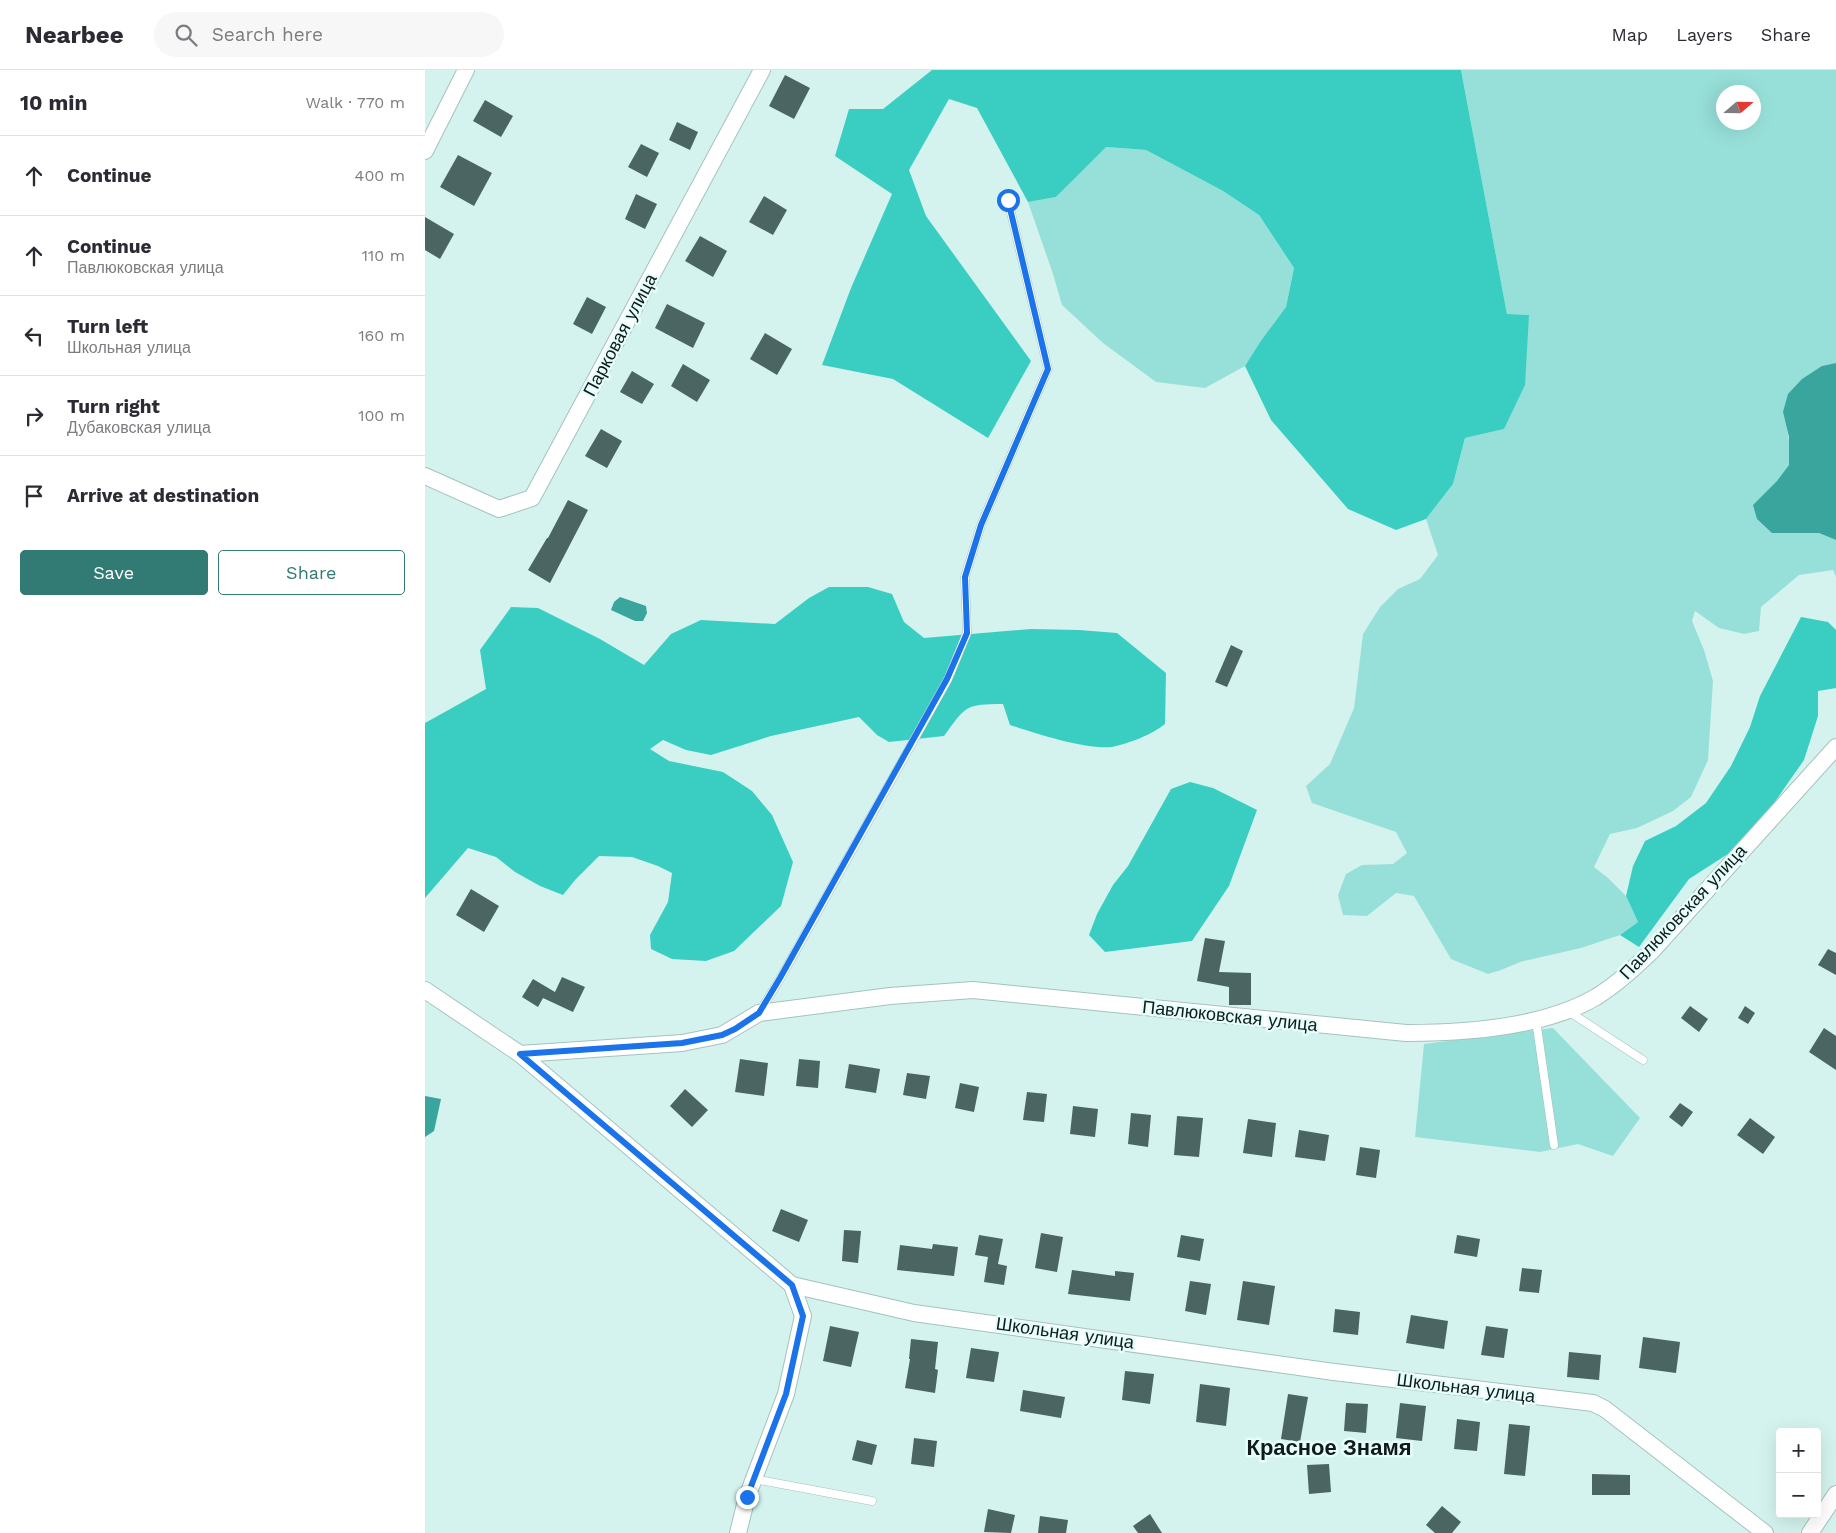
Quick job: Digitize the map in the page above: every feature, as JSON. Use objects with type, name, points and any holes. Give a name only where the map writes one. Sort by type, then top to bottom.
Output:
[{"type":"street","points":[[425,151],[466,70]]},
{"type":"street","name":"Парковая улица","points":[[425,476],[499,509],[532,498],[762,70]]},
{"type":"street","name":"Павлюковская улица","points":[[520,1054],[697,1041],[722,1035],[759,1013],[890,996],[973,990],[1406,1033],[1476,1030],[1536,1020],[1566,1010],[1595,997],[1610,987],[1652,951],[1836,747]]},
{"type":"street","name":"Школьная улица","points":[[425,990],[520,1054],[792,1285],[914,1313],[1335,1372],[1593,1403],[1605,1409],[1765,1533]]},
{"type":"street","points":[[738,1533],[747,1497],[786,1394],[803,1316],[792,1285]]},
{"type":"street","points":[[1810,1533],[1836,1494]]},
{"type":"lane","points":[[759,1013],[947,679],[967,633],[965,577],[981,525],[1048,369],[1008,200]]},
{"type":"lane","points":[[1566,1010],[1643,1060]]},
{"type":"lane","points":[[1536,1020],[1555,1145]]},
{"type":"lane","points":[[754,1479],[872,1501]]},
{"type":"shaded area","points":[[932,70],[1461,70],[1507,314],[1529,315],[1525,385],[1504,429],[1465,438],[1453,484],[1426,519],[1396,530],[1348,509],[1271,420],[1245,366],[1286,307],[1294,268],[1259,215],[1223,191],[1146,150],[1106,147],[1056,197],[1028,202],[977,108],[949,99],[909,170],[926,216],[1031,361],[988,438],[893,379],[822,365],[851,288],[892,194],[835,156],[849,109],[883,109]]},
{"type":"shaded area","points":[[1461,70],[1836,70],[1836,363],[1822,366],[1783,412],[1789,440],[1790,462],[1777,483],[1753,505],[1772,533],[1819,533],[1836,540],[1836,577],[1833,570],[1799,575],[1761,607],[1759,631],[1744,634],[1719,628],[1695,611],[1692,621],[1704,650],[1713,681],[1708,760],[1691,797],[1673,811],[1637,828],[1610,834],[1594,867],[1626,896],[1638,922],[1620,935],[1581,948],[1520,962],[1488,974],[1451,959],[1414,896],[1396,893],[1367,916],[1343,915],[1338,895],[1346,874],[1362,865],[1393,864],[1407,853],[1396,832],[1312,803],[1306,786],[1330,764],[1354,708],[1363,634],[1380,607],[1398,589],[1420,579],[1438,555],[1426,519],[1453,484],[1465,438],[1504,429],[1529,315],[1507,314]]},
{"type":"shaded area","points":[[1105,147],[1146,150],[1223,191],[1259,215],[1294,268],[1286,307],[1245,366],[1205,388],[1156,382],[1103,343],[1062,305],[1028,202],[1056,197]]},
{"type":"shaded area","points":[[1836,363],[1836,540],[1819,533],[1772,533],[1757,519],[1753,505],[1777,481],[1789,465],[1789,437],[1783,412],[1788,394],[1802,379],[1822,366]]},
{"type":"shaded area","points":[[829,587],[868,587],[892,594],[904,622],[924,638],[1031,629],[1117,633],[1166,673],[1165,724],[1147,735],[1118,746],[1089,746],[1010,725],[1003,704],[990,704],[973,706],[967,709],[957,718],[944,736],[889,742],[877,735],[859,717],[771,736],[711,755],[686,750],[663,740],[650,749],[669,761],[723,772],[752,791],[772,815],[793,862],[781,906],[734,951],[706,961],[672,959],[651,949],[650,935],[668,902],[672,873],[632,857],[599,856],[563,895],[540,886],[515,872],[496,857],[468,848],[425,898],[425,723],[486,689],[480,650],[511,607],[538,608],[600,639],[644,665],[671,634],[701,620],[775,624],[809,598]]},
{"type":"shaded area","points":[[620,597],[646,606],[647,613],[643,621],[635,621],[611,610],[614,602]]},
{"type":"shaded area","points":[[1801,617],[1828,622],[1836,630],[1836,688],[1818,691],[1818,716],[1804,760],[1758,826],[1731,852],[1689,879],[1639,947],[1620,935],[1638,922],[1626,896],[1633,866],[1645,841],[1676,826],[1706,803],[1731,766],[1750,727],[1760,696]]},
{"type":"shaded area","points":[[1190,782],[1213,788],[1257,810],[1229,886],[1192,941],[1105,952],[1089,935],[1097,914],[1113,885],[1128,866],[1171,789]]},
{"type":"shaded area","points":[[1553,1028],[1640,1118],[1613,1156],[1578,1144],[1540,1152],[1415,1137],[1424,1044]]},
{"type":"shaded area","points":[[425,1096],[441,1099],[434,1131],[425,1137]]},
{"type":"building","points":[[785,75],[810,88],[794,119],[769,106]]},
{"type":"building","points":[[485,100],[513,116],[501,137],[473,121]]},
{"type":"building","points":[[677,122],[698,132],[690,150],[669,140]]},
{"type":"building","points":[[641,144],[659,153],[647,177],[628,167]]},
{"type":"building","points":[[458,155],[492,173],[474,206],[440,187]]},
{"type":"building","points":[[636,194],[657,204],[645,229],[625,219]]},
{"type":"building","points":[[764,196],[787,210],[773,235],[749,222]]},
{"type":"building","points":[[425,217],[454,234],[440,259],[425,250]]},
{"type":"building","points":[[700,236],[727,251],[713,277],[685,261]]},
{"type":"building","points":[[587,297],[606,307],[592,334],[573,324]]},
{"type":"building","points":[[667,304],[705,323],[693,348],[655,328]]},
{"type":"building","points":[[765,333],[792,349],[777,375],[750,359]]},
{"type":"building","points":[[683,364],[710,380],[697,402],[671,386]]},
{"type":"building","points":[[632,371],[654,384],[642,404],[620,392]]},
{"type":"building","points":[[601,429],[622,441],[607,468],[585,456]]},
{"type":"building","points":[[568,500],[588,510],[550,583],[528,570]]},
{"type":"building","points":[[1231,645],[1243,651],[1227,687],[1215,682]]},
{"type":"building","points":[[471,889],[499,906],[484,932],[456,915]]},
{"type":"building","points":[[1205,938],[1225,941],[1219,972],[1251,973],[1251,1005],[1229,1005],[1229,987],[1197,981]]},
{"type":"building","points":[[1828,949],[1836,953],[1836,975],[1818,965]]},
{"type":"building","points":[[562,977],[585,987],[573,1012],[543,998],[538,1007],[522,997],[533,979],[555,992]]},
{"type":"building","points":[[1690,1006],[1708,1019],[1699,1032],[1681,1018]]},
{"type":"building","points":[[1745,1006],[1755,1013],[1748,1024],[1738,1018]]},
{"type":"building","points":[[1824,1028],[1836,1036],[1836,1070],[1809,1052]]},
{"type":"building","points":[[740,1059],[768,1063],[764,1096],[735,1092]]},
{"type":"building","points":[[799,1059],[820,1061],[818,1088],[796,1086]]},
{"type":"building","points":[[849,1064],[880,1069],[876,1093],[845,1088]]},
{"type":"building","points":[[907,1073],[930,1076],[926,1099],[903,1095]]},
{"type":"building","points":[[960,1083],[979,1087],[974,1112],[955,1108]]},
{"type":"building","points":[[685,1089],[708,1110],[692,1127],[670,1106]]},
{"type":"building","points":[[1027,1092],[1047,1094],[1044,1122],[1023,1120]]},
{"type":"building","points":[[1680,1103],[1693,1112],[1682,1127],[1669,1117]]},
{"type":"building","points":[[1073,1106],[1098,1109],[1095,1137],[1070,1134]]},
{"type":"building","points":[[1131,1113],[1151,1115],[1148,1147],[1128,1144]]},
{"type":"building","points":[[1177,1116],[1203,1118],[1199,1157],[1174,1155]]},
{"type":"building","points":[[1750,1118],[1775,1137],[1763,1154],[1737,1135]]},
{"type":"building","points":[[1248,1119],[1276,1123],[1272,1157],[1243,1153]]},
{"type":"building","points":[[1299,1130],[1329,1135],[1325,1161],[1295,1157]]},
{"type":"building","points":[[1360,1147],[1380,1150],[1376,1178],[1356,1175]]},
{"type":"building","points":[[781,1209],[808,1220],[799,1242],[772,1231]]},
{"type":"building","points":[[844,1230],[861,1231],[858,1263],[842,1261]]},
{"type":"building","points":[[1041,1233],[1063,1237],[1057,1272],[1035,1268]]},
{"type":"building","points":[[979,1235],[1003,1239],[998,1264],[1007,1266],[1004,1285],[984,1282],[988,1257],[975,1255]]},
{"type":"building","points":[[1181,1235],[1204,1239],[1200,1261],[1177,1257]]},
{"type":"building","points":[[1457,1235],[1480,1239],[1477,1257],[1454,1253]]},
{"type":"building","points":[[933,1244],[958,1247],[954,1276],[897,1270],[900,1245],[932,1249]]},
{"type":"building","points":[[1522,1268],[1542,1270],[1539,1293],[1519,1291]]},
{"type":"building","points":[[1072,1270],[1115,1276],[1115,1271],[1134,1273],[1130,1301],[1068,1294]]},
{"type":"building","points":[[1190,1281],[1211,1284],[1206,1315],[1185,1311]]},
{"type":"building","points":[[1243,1281],[1275,1286],[1269,1325],[1237,1320]]},
{"type":"building","points":[[1335,1309],[1360,1312],[1358,1335],[1333,1332]]},
{"type":"building","points":[[1411,1315],[1448,1321],[1444,1349],[1406,1343]]},
{"type":"building","points":[[830,1326],[859,1332],[851,1367],[823,1361]]},
{"type":"building","points":[[1486,1326],[1508,1329],[1504,1358],[1481,1355]]},
{"type":"building","points":[[1643,1337],[1680,1342],[1676,1373],[1639,1368]]},
{"type":"building","points":[[911,1339],[938,1342],[935,1369],[938,1370],[935,1393],[905,1388]]},
{"type":"building","points":[[971,1348],[999,1352],[994,1382],[966,1378]]},
{"type":"building","points":[[1569,1352],[1601,1355],[1599,1380],[1567,1377]]},
{"type":"building","points":[[1125,1371],[1154,1374],[1150,1404],[1122,1400]]},
{"type":"building","points":[[1200,1384],[1230,1388],[1226,1426],[1196,1422]]},
{"type":"building","points":[[1023,1390],[1065,1397],[1061,1418],[1020,1411]]},
{"type":"building","points":[[1288,1394],[1308,1397],[1300,1442],[1281,1439]]},
{"type":"building","points":[[1346,1403],[1368,1404],[1366,1433],[1344,1431]]},
{"type":"building","points":[[1400,1403],[1426,1406],[1422,1441],[1396,1438]]},
{"type":"building","points":[[1457,1419],[1480,1422],[1477,1451],[1454,1449]]},
{"type":"building","points":[[1509,1424],[1530,1426],[1525,1476],[1504,1474]]},
{"type":"building","points":[[914,1438],[937,1441],[934,1467],[911,1464]]},
{"type":"building","points":[[857,1440],[877,1445],[872,1465],[852,1460]]},
{"type":"building","points":[[1329,1464],[1331,1492],[1309,1494],[1307,1465]]},
{"type":"building","points":[[1592,1474],[1630,1475],[1630,1495],[1592,1495]]},
{"type":"building","points":[[1442,1506],[1461,1522],[1452,1533],[1435,1533],[1426,1525]]},
{"type":"building","points":[[988,1509],[1015,1515],[1011,1533],[984,1532]]},
{"type":"building","points":[[1150,1514],[1162,1533],[1138,1533],[1133,1526]]},
{"type":"building","points":[[1040,1516],[1068,1520],[1066,1533],[1038,1533]]},
{"type":"district","name":"Красное Знамя","points":[[1329,1447]]},
{"type":"route","points":[[747,1497],[786,1394],[803,1316],[792,1285],[520,1054],[705,1040],[735,1029],[759,1013],[780,978],[947,679],[967,633],[965,577],[981,525],[1048,369],[1008,200]]}]
